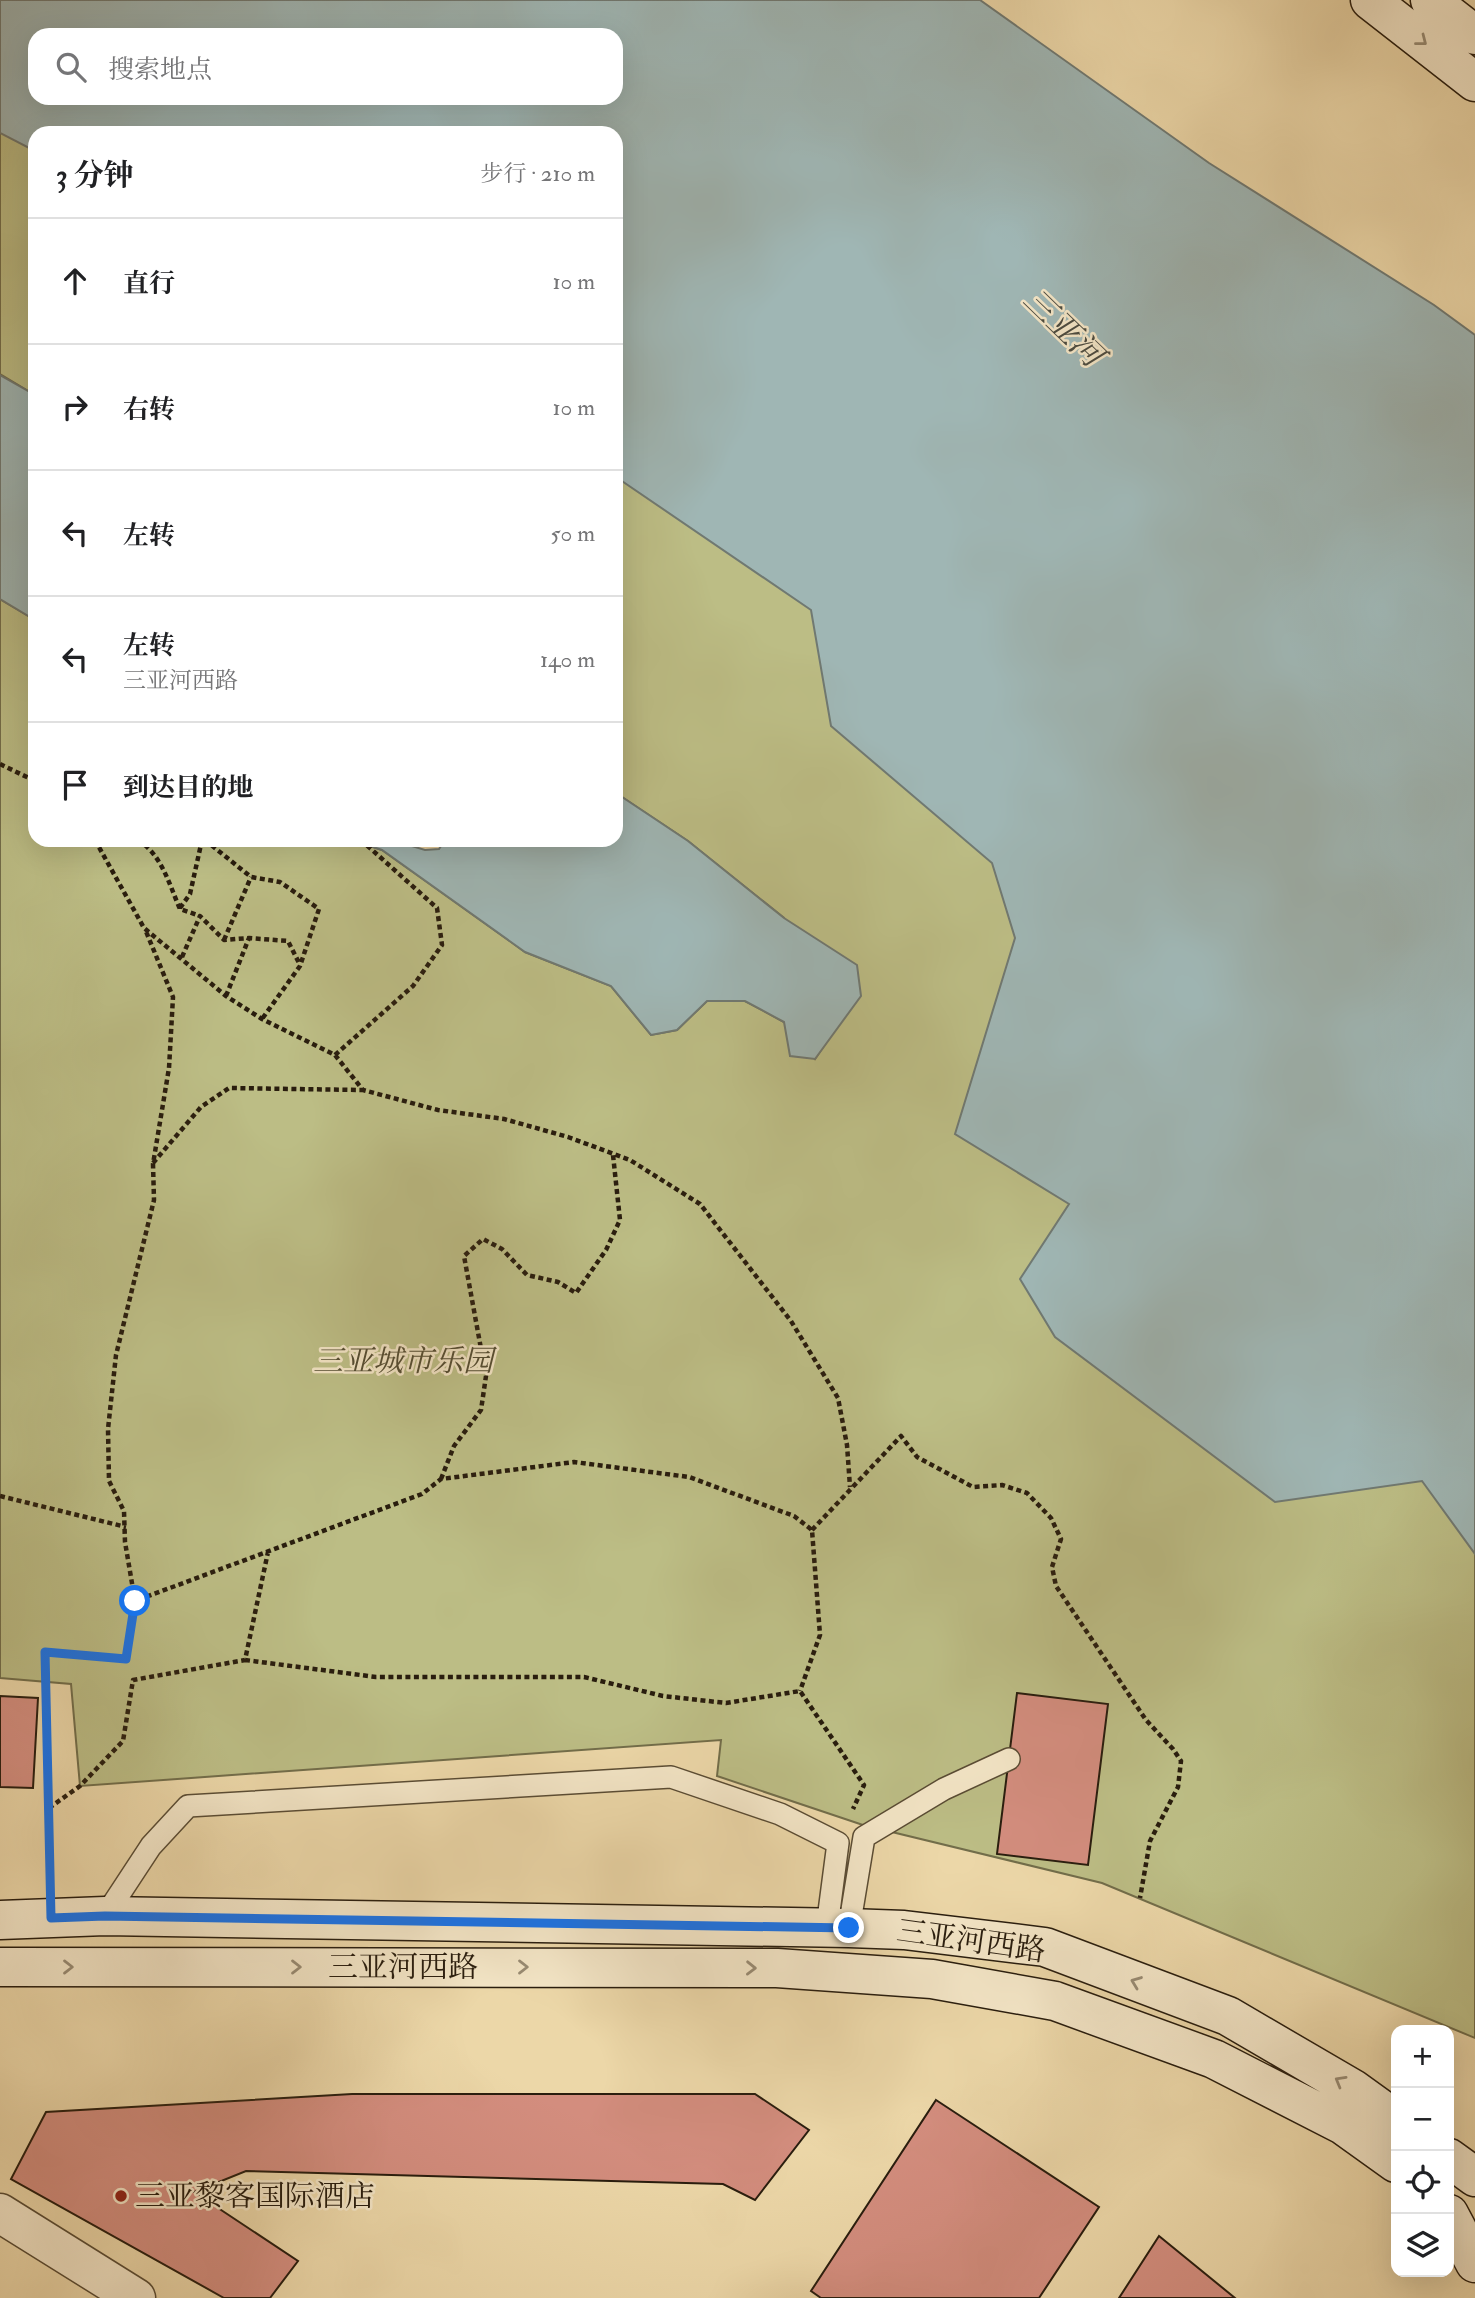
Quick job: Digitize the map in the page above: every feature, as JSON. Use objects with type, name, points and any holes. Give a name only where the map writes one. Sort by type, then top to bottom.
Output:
[{"type":"main road","points":[[1370,0],[1475,82]]},
{"type":"main road","points":[[1430,0],[1475,35]]},
{"type":"main road","name":"三亚河西路","points":[[0,1920],[105,1916],[838,1927],[904,1930],[1045,1947],[1227,2016],[1353,2089],[1391,2116]]},
{"type":"main road","name":"三亚河西路","points":[[0,1967],[739,1968],[932,1979],[1055,2001],[1214,2059],[1343,2125],[1391,2159]]},
{"type":"main road","points":[[1454,2206],[1475,2223]]},
{"type":"main road","points":[[0,2213],[136,2298]]},
{"type":"main road","points":[[1454,2223],[1475,2263]]},
{"type":"lane","points":[[838,1927],[864,1837],[944,1789],[1009,1759]]},
{"type":"lane","points":[[105,1916],[151,1846],[188,1806],[671,1777],[780,1814],[838,1843],[838,1927]]},
{"type":"path","points":[[0,764],[28,778]]},
{"type":"path","points":[[51,1918],[45,1652],[126,1659],[135,1601],[125,1542],[124,1511],[109,1481],[109,1400],[125,1312],[154,1200],[153,1164],[169,1068],[173,997],[144,928],[99,847]]},
{"type":"path","points":[[150,847],[164,870],[180,909],[200,916],[224,940],[249,938],[288,941],[300,966]]},
{"type":"path","points":[[180,909],[190,894],[202,847]]},
{"type":"path","points":[[213,847],[251,877],[281,882],[319,909],[300,966],[262,1019]]},
{"type":"path","points":[[335,1055],[413,986],[442,945],[437,908],[368,847]]},
{"type":"path","points":[[224,940],[251,877]]},
{"type":"path","points":[[182,957],[200,916]]},
{"type":"path","points":[[144,928],[182,957],[201,978],[226,996],[262,1019],[335,1055],[363,1090]]},
{"type":"path","points":[[226,996],[249,938]]},
{"type":"path","points":[[153,1164],[201,1107],[229,1088],[363,1090],[438,1110],[504,1119],[630,1160],[700,1204],[791,1321],[838,1398],[847,1445],[850,1488]]},
{"type":"path","points":[[135,1601],[422,1494],[441,1479],[454,1446],[481,1410],[485,1376],[464,1256],[484,1239],[502,1249],[527,1275],[558,1282],[576,1293],[588,1272],[607,1250],[620,1220],[613,1154]]},
{"type":"path","points":[[800,1691],[820,1635],[812,1530],[901,1436],[917,1457],[973,1487],[1002,1485],[1027,1493],[1051,1518],[1061,1539],[1052,1567],[1056,1586],[1146,1720],[1173,1749],[1181,1762],[1178,1787],[1150,1841],[1140,1898]]},
{"type":"path","points":[[441,1479],[574,1462],[636,1469],[689,1477],[794,1516],[812,1530]]},
{"type":"path","points":[[0,1496],[125,1527]]},
{"type":"path","points":[[245,1660],[269,1551]]},
{"type":"path","points":[[49,1809],[80,1786],[123,1741],[132,1680],[245,1660],[376,1677],[584,1677],[663,1696],[726,1703],[800,1691]]},
{"type":"path","points":[[800,1691],[864,1785],[848,1819]]},
{"type":"green space","points":[[0,104],[28,127],[28,391],[0,374]]},
{"type":"green space","name":"三亚城市乐园","points":[[623,460],[822,593],[1000,847],[1393,1459],[1475,1515],[1475,2038],[1454,2029],[1454,2025],[1444,2025],[1102,1883],[863,1825],[717,1776],[721,1740],[80,1786],[71,1684],[0,1678],[0,599],[28,616],[28,847],[373,847],[382,850],[525,952],[611,986],[651,1035],[677,1030],[707,1001],[745,1001],[784,1022],[815,1059],[834,1031],[784,918],[688,841],[623,798]]},
{"type":"water","name":"三亚河","points":[[0,0],[980,0],[1209,163],[1434,305],[1475,335],[1475,1554],[1422,1481],[1275,1502],[1055,1337],[1020,1279],[1069,1204],[955,1134],[1015,938],[992,863],[831,726],[811,610],[623,482],[623,126],[28,126],[28,147],[0,133]]},
{"type":"water","points":[[0,375],[28,391],[28,616],[0,599]]},
{"type":"water","points":[[623,798],[688,841],[784,918],[857,965],[861,996],[815,1059],[790,1056],[784,1022],[745,1001],[707,1001],[677,1030],[651,1035],[611,986],[525,952],[382,850],[373,847],[623,847]]},
{"type":"building","points":[[1017,1693],[1108,1704],[1088,1865],[997,1854]]},
{"type":"building","points":[[0,1696],[38,1698],[33,1788],[0,1787]]},
{"type":"building","name":"三亚黎客国际酒店","points":[[352,2094],[755,2094],[809,2130],[755,2200],[723,2184],[246,2171],[194,2192],[298,2261],[270,2298],[224,2298],[11,2179],[46,2112]]},
{"type":"building","points":[[936,2100],[1099,2207],[1039,2298],[821,2298],[811,2291]]},
{"type":"building","points":[[1159,2236],[1235,2298],[1119,2298]]},
{"type":"place","name":"三亚黎客国际酒店","points":[[121,2196]]},
{"type":"route","points":[[135,1601],[126,1659],[45,1652],[51,1918],[105,1916],[849,1928]]}]
